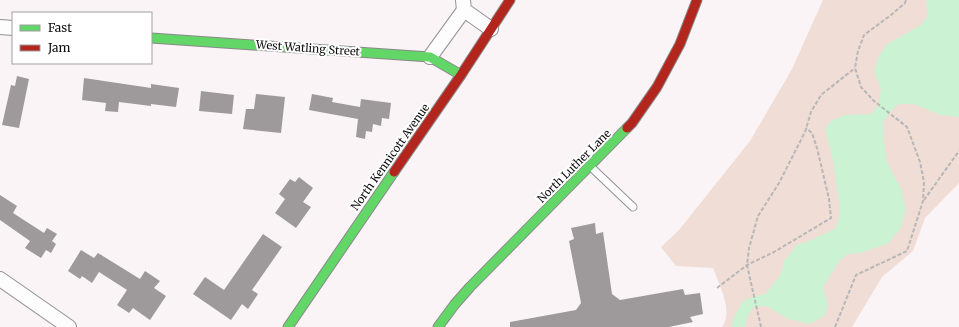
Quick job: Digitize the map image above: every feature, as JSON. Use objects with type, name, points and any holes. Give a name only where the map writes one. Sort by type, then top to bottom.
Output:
[{"type":"street","name":"North Kennicott Avenue","points":[[288,327],[461,75],[510,0]]},
{"type":"street","name":"North Luther Lane","points":[[438,327],[470,287],[591,167],[632,123],[657,87],[680,44],[697,0]]},
{"type":"street","points":[[430,57],[464,5],[491,29]]},
{"type":"street","points":[[0,28],[12,28]]},
{"type":"street","name":"West Watling Street","points":[[152,38],[430,57],[461,75]]},
{"type":"street","points":[[0,279],[69,327]]},
{"type":"lane","points":[[591,167],[633,207]]},
{"type":"path","points":[[835,327],[856,275],[907,251],[923,201],[924,182],[920,162],[907,127],[874,101],[861,87],[855,68],[858,51],[864,35],[891,15],[905,3],[906,0]]},
{"type":"path","points":[[761,327],[747,265],[749,248],[758,216],[779,183],[806,128],[811,112],[821,95],[855,68]]},
{"type":"path","points":[[717,288],[747,265],[774,252],[831,218],[829,199],[817,148],[812,133],[806,128]]},
{"type":"path","points":[[923,201],[959,151]]},
{"type":"shaded area","points":[[823,0],[959,0],[959,183],[925,218],[913,251],[882,277],[852,327],[722,327],[725,321],[726,306],[722,290],[713,268],[676,266],[661,247],[679,230],[750,141],[792,69]]},
{"type":"shaded area","points":[[926,0],[959,0],[959,117],[940,115],[914,104],[899,104],[892,110],[883,122],[887,162],[902,191],[906,210],[901,227],[889,243],[861,253],[848,254],[840,260],[823,287],[828,305],[825,315],[810,324],[788,319],[767,306],[754,307],[747,317],[745,327],[732,327],[733,319],[743,301],[765,294],[777,280],[782,271],[784,261],[797,245],[814,239],[836,228],[840,211],[833,160],[825,128],[832,120],[846,115],[871,114],[879,104],[881,89],[874,71],[878,58],[886,45],[921,25],[928,16]]},
{"type":"building","points":[[17,76],[29,79],[19,128],[2,125],[11,85],[15,86]]},
{"type":"building","points":[[84,78],[151,88],[151,84],[179,88],[176,107],[119,102],[118,112],[105,111],[106,103],[82,100]]},
{"type":"building","points":[[201,91],[234,95],[232,114],[199,111]]},
{"type":"building","points":[[256,94],[285,97],[281,133],[243,129],[246,109],[254,109]]},
{"type":"building","points":[[312,94],[333,98],[332,102],[360,107],[361,99],[391,103],[389,119],[382,118],[381,126],[373,124],[372,132],[366,131],[365,139],[356,137],[358,119],[309,110]]},
{"type":"building","points":[[299,177],[313,188],[303,202],[311,207],[296,228],[275,213],[285,199],[279,194],[290,179],[295,182]]},
{"type":"building","points":[[0,195],[17,206],[13,213],[44,233],[47,228],[57,234],[52,241],[56,244],[51,253],[46,250],[41,258],[25,248],[30,241],[0,220]]},
{"type":"building","points":[[595,223],[596,234],[603,232],[612,294],[620,300],[683,289],[685,295],[700,293],[703,314],[690,317],[693,322],[669,327],[510,327],[510,322],[576,310],[581,303],[569,241],[574,239],[571,228]]},
{"type":"building","points":[[263,234],[282,247],[252,290],[258,294],[248,309],[242,304],[231,320],[193,294],[205,277],[224,290]]},
{"type":"building","points":[[81,250],[94,258],[98,253],[140,279],[145,271],[160,281],[154,288],[166,296],[150,320],[133,308],[129,313],[117,305],[127,290],[99,272],[92,283],[82,276],[80,279],[68,271]]},
{"type":"traffic: fast","points":[[152,38],[430,57],[461,75]]},
{"type":"traffic: fast","points":[[438,327],[470,287],[627,128]]},
{"type":"traffic: fast","points":[[288,327],[394,172]]},
{"type":"traffic: jam","points":[[394,172],[461,75],[510,0]]},
{"type":"traffic: jam","points":[[627,128],[657,87],[680,44],[697,0]]}]
